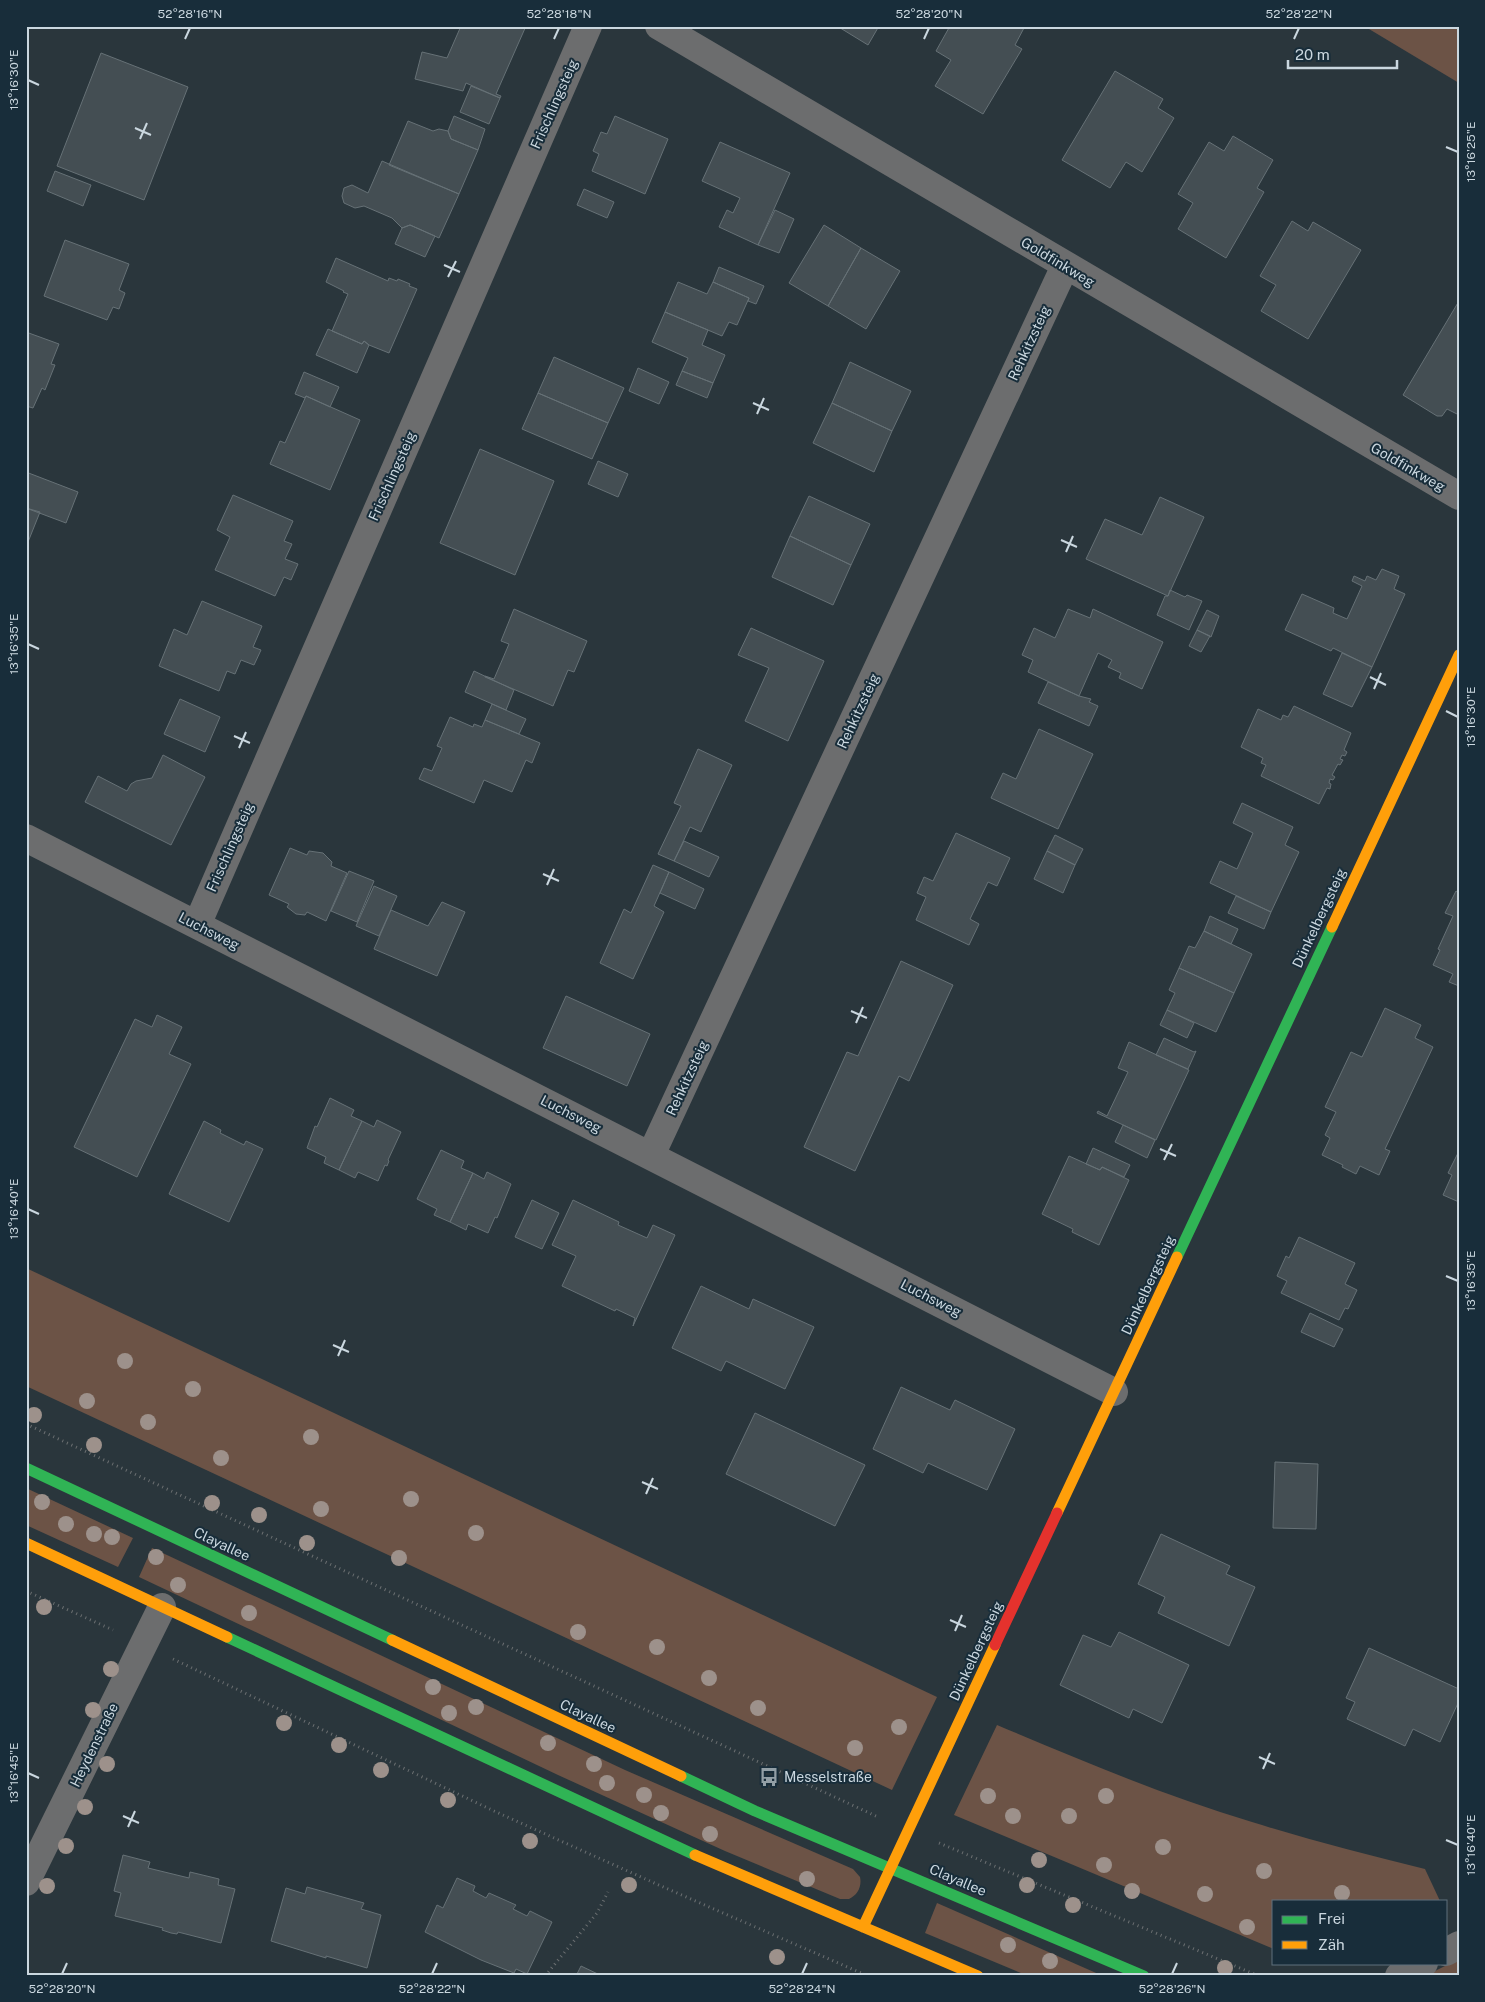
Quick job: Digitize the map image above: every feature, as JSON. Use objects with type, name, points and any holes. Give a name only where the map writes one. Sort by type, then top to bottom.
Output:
[{"type":"main road","name":"Dünkelbergsteig","points":[[863,1927],[1459,655]]},
{"type":"main road","name":"Clayallee","points":[[26,1468],[755,1811],[1144,1976]]},
{"type":"main road","points":[[26,1543],[686,1851],[978,1976]]},
{"type":"street","name":"Frischlingsteig","points":[[197,925],[588,26]]},
{"type":"street","name":"Goldfinkweg","points":[[659,26],[1459,496]]},
{"type":"street","name":"Rehkitzsteig","points":[[651,1155],[1065,266]]},
{"type":"street","name":"Luchsweg","points":[[26,838],[1114,1392]]},
{"type":"street","name":"Heydenstraße","points":[[26,1882],[162,1607]]},
{"type":"street","points":[[1400,1976],[1422,1964]]},
{"type":"path","points":[[26,1424],[861,1810]]},
{"type":"path","points":[[26,1591],[94,1621]]},
{"type":"path","points":[[196,1670],[494,1811],[660,1886],[868,1976]]},
{"type":"path","points":[[957,1850],[1259,1976]]},
{"type":"path","points":[[546,1976],[597,1913],[608,1892]]},
{"type":"shaded area","points":[[1364,26],[1459,26],[1459,83]]},
{"type":"shaded area","points":[[26,1268],[937,1697],[892,1790],[26,1386]]},
{"type":"shaded area","points":[[26,1488],[133,1538],[118,1567],[26,1525]]},
{"type":"shaded area","points":[[152,1548],[625,1770],[853,1869],[860,1877],[859,1890],[849,1899],[840,1899],[725,1851],[558,1775],[139,1577]]},
{"type":"shaded area","points":[[997,1725],[1123,1777],[1219,1812],[1316,1841],[1425,1869],[1440,1900],[1272,1900],[1272,1948],[954,1815]]},
{"type":"shaded area","points":[[937,1903],[1103,1976],[1028,1976],[925,1933]]},
{"type":"shaded area","points":[[1459,1959],[1459,1976],[1425,1976]]},
{"type":"building","points":[[461,26],[526,26],[496,94],[501,96],[500,98],[466,83],[463,91],[415,79],[422,52],[447,58]]},
{"type":"building","points":[[837,26],[879,26],[868,45]]},
{"type":"building","points":[[950,26],[1025,26],[1015,45],[1022,49],[983,114],[935,86],[951,60],[936,51]]},
{"type":"building","points":[[101,53],[188,87],[144,200],[57,166]]},
{"type":"building","points":[[1115,71],[1163,99],[1158,108],[1174,118],[1142,172],[1126,162],[1110,188],[1062,160]]},
{"type":"building","points":[[471,86],[500,98],[489,124],[460,112]]},
{"type":"building","points":[[454,116],[485,129],[478,150],[451,139],[448,131]]},
{"type":"building","points":[[615,116],[668,139],[645,194],[592,171],[599,154],[593,151],[601,132],[607,134]]},
{"type":"building","points":[[408,121],[433,131],[439,129],[448,131],[451,139],[478,150],[459,194],[389,165]]},
{"type":"building","points":[[1233,136],[1273,160],[1257,188],[1264,192],[1226,258],[1178,229],[1193,203],[1178,194],[1209,142],[1224,151]]},
{"type":"building","points":[[720,142],[790,173],[758,245],[719,227],[727,210],[733,213],[740,198],[702,181]]},
{"type":"building","points":[[382,161],[459,194],[439,238],[410,225],[402,228],[392,218],[364,206],[355,208],[344,203],[342,196],[344,188],[352,185],[368,193]]},
{"type":"building","points":[[55,171],[91,185],[83,206],[47,191]]},
{"type":"building","points":[[584,189],[614,202],[607,218],[577,205]]},
{"type":"building","points":[[775,210],[794,219],[779,253],[758,245]]},
{"type":"building","points":[[1292,221],[1308,231],[1313,222],[1361,250],[1308,339],[1261,311],[1276,285],[1260,276]]},
{"type":"building","points":[[410,225],[435,236],[425,257],[395,244],[402,228]]},
{"type":"building","points":[[824,225],[861,248],[828,306],[789,283]]},
{"type":"building","points":[[65,240],[129,264],[119,290],[125,293],[119,309],[113,307],[107,320],[44,296]]},
{"type":"building","points":[[861,248],[900,271],[866,329],[828,306]]},
{"type":"building","points":[[336,258],[388,281],[389,278],[397,281],[398,279],[417,289],[389,353],[364,341],[362,344],[332,331],[348,294],[326,282]]},
{"type":"building","points":[[719,267],[764,286],[756,304],[748,301],[749,298],[713,282]]},
{"type":"building","points":[[678,282],[707,294],[713,282],[749,298],[737,325],[729,322],[722,336],[665,312]]},
{"type":"building","points":[[1459,301],[1459,415],[1447,409],[1442,416],[1437,416],[1403,395]]},
{"type":"building","points":[[665,312],[708,330],[702,345],[725,355],[713,383],[682,371],[688,358],[652,342]]},
{"type":"building","points":[[328,329],[362,344],[364,341],[369,345],[357,373],[316,355]]},
{"type":"building","points":[[26,332],[59,344],[51,364],[55,365],[45,390],[42,388],[33,408],[26,406]]},
{"type":"building","points":[[554,357],[624,388],[608,423],[538,393]]},
{"type":"building","points":[[850,362],[911,391],[892,431],[832,403]]},
{"type":"building","points":[[638,368],[669,382],[659,404],[629,391]]},
{"type":"building","points":[[682,371],[713,383],[707,398],[676,385]]},
{"type":"building","points":[[304,372],[339,387],[330,407],[306,396],[305,398],[295,394]]},
{"type":"building","points":[[538,393],[608,423],[592,459],[522,429]]},
{"type":"building","points":[[306,396],[360,420],[330,490],[270,464],[280,441],[285,443]]},
{"type":"building","points":[[832,403],[892,431],[874,472],[813,443]]},
{"type":"building","points":[[480,449],[554,481],[515,575],[440,543]]},
{"type":"building","points":[[598,461],[628,474],[618,497],[588,484]]},
{"type":"building","points":[[26,472],[78,492],[66,523],[26,508]]},
{"type":"building","points":[[233,495],[293,521],[284,541],[292,544],[285,559],[298,564],[291,580],[284,577],[275,596],[215,570],[230,537],[217,530]]},
{"type":"building","points":[[809,496],[870,524],[851,565],[790,536]]},
{"type":"building","points":[[1160,497],[1204,517],[1168,596],[1086,559],[1105,519],[1142,535]]},
{"type":"building","points":[[26,508],[40,512],[26,547]]},
{"type":"building","points":[[790,536],[851,565],[833,605],[772,577]]},
{"type":"building","points":[[1382,569],[1399,576],[1394,589],[1405,594],[1372,667],[1333,648],[1331,651],[1285,630],[1302,594],[1334,608],[1333,613],[1347,619],[1362,586],[1352,581],[1354,576],[1365,581],[1367,576],[1376,580]]},
{"type":"building","points":[[1170,590],[1185,597],[1187,595],[1202,601],[1189,630],[1157,615],[1165,596],[1168,596]]},
{"type":"building","points":[[202,601],[262,626],[253,647],[261,650],[254,665],[241,660],[235,674],[227,671],[219,691],[159,666],[174,629],[187,635]]},
{"type":"building","points":[[514,609],[587,641],[574,672],[568,670],[553,706],[485,677],[494,679],[509,644],[501,641]]},
{"type":"building","points":[[1068,609],[1090,618],[1093,609],[1163,642],[1142,689],[1119,678],[1121,673],[1108,667],[1112,660],[1098,653],[1079,696],[1028,672],[1033,660],[1022,655],[1034,628],[1055,638]]},
{"type":"building","points":[[1207,610],[1219,616],[1211,637],[1197,630]]},
{"type":"building","points":[[751,628],[824,661],[788,741],[745,721],[769,668],[738,655]]},
{"type":"building","points":[[1197,630],[1210,636],[1201,652],[1189,646]]},
{"type":"building","points":[[1342,653],[1372,667],[1352,707],[1323,694]]},
{"type":"building","points":[[474,671],[514,690],[506,710],[465,692]]},
{"type":"building","points":[[1048,682],[1079,696],[1091,699],[1089,702],[1098,706],[1089,726],[1038,703]]},
{"type":"building","points":[[180,699],[220,717],[205,752],[164,734]]},
{"type":"building","points":[[492,704],[526,719],[519,734],[485,720]]},
{"type":"building","points":[[1294,706],[1351,733],[1344,750],[1347,752],[1345,756],[1342,755],[1340,759],[1343,760],[1340,765],[1338,764],[1332,775],[1335,777],[1333,780],[1330,779],[1330,789],[1327,788],[1319,804],[1261,776],[1266,765],[1261,763],[1263,758],[1241,747],[1258,709],[1281,720],[1283,715],[1288,717]]},
{"type":"building","points":[[450,717],[473,727],[474,724],[482,727],[485,720],[540,743],[532,763],[526,760],[512,792],[484,780],[474,803],[419,779],[424,768],[432,771],[442,748],[437,746]]},
{"type":"building","points":[[1039,729],[1093,754],[1058,829],[991,798],[1003,773],[1016,779]]},
{"type":"building","points":[[698,749],[732,765],[701,832],[690,827],[674,861],[658,854],[681,806],[674,803]]},
{"type":"building","points":[[163,755],[205,777],[171,845],[85,802],[98,776],[127,791],[131,784],[136,781],[152,778]]},
{"type":"building","points":[[1242,803],[1293,827],[1285,845],[1299,852],[1271,912],[1210,883],[1220,861],[1237,869],[1253,833],[1233,823]]},
{"type":"building","points":[[956,833],[1010,858],[997,886],[988,882],[970,919],[979,924],[969,945],[916,920],[926,897],[917,893],[924,877],[933,881]]},
{"type":"building","points":[[1055,835],[1083,849],[1075,865],[1047,851]]},
{"type":"building","points":[[684,841],[719,857],[709,877],[674,861]]},
{"type":"building","points":[[290,848],[307,855],[309,851],[323,853],[332,862],[331,866],[347,873],[326,921],[307,912],[305,915],[296,914],[287,907],[289,904],[269,895]]},
{"type":"building","points":[[1047,851],[1075,865],[1063,893],[1034,879]]},
{"type":"building","points":[[653,865],[669,872],[654,906],[664,912],[633,979],[600,963],[624,909],[631,913]]},
{"type":"building","points":[[349,871],[374,881],[357,922],[331,911]]},
{"type":"building","points":[[669,872],[704,889],[695,909],[660,893]]},
{"type":"building","points":[[374,886],[397,896],[379,936],[356,926]]},
{"type":"building","points":[[1456,891],[1459,893],[1459,986],[1449,982],[1453,974],[1433,965],[1453,916],[1445,913]]},
{"type":"building","points":[[1236,896],[1271,912],[1264,929],[1228,913]]},
{"type":"building","points":[[442,902],[465,912],[437,976],[374,949],[391,910],[428,926]]},
{"type":"building","points":[[1210,916],[1238,929],[1231,944],[1204,931]]},
{"type":"building","points":[[1204,931],[1252,954],[1234,993],[1179,968],[1189,946],[1195,948]]},
{"type":"building","points":[[901,961],[953,985],[909,1081],[899,1076],[855,1171],[804,1147],[847,1052],[858,1056]]},
{"type":"building","points":[[1179,968],[1234,993],[1216,1032],[1167,1010],[1175,993],[1169,990]]},
{"type":"building","points":[[566,996],[650,1034],[627,1086],[543,1048]]},
{"type":"building","points":[[1385,1008],[1421,1025],[1415,1038],[1433,1047],[1385,1149],[1390,1151],[1379,1175],[1360,1166],[1356,1174],[1342,1167],[1343,1165],[1322,1155],[1330,1138],[1325,1135],[1336,1112],[1325,1107],[1351,1052],[1362,1057]]},
{"type":"building","points":[[1167,1010],[1194,1023],[1187,1038],[1160,1025]]},
{"type":"building","points":[[157,1015],[182,1027],[169,1054],[191,1064],[137,1177],[74,1147],[135,1019],[152,1027]]},
{"type":"building","points":[[1164,1038],[1194,1052],[1196,1051],[1188,1069],[1156,1055]]},
{"type":"building","points":[[1129,1042],[1189,1070],[1156,1140],[1097,1113],[1098,1111],[1107,1116],[1128,1072],[1118,1068]]},
{"type":"building","points":[[330,1098],[354,1110],[351,1116],[362,1121],[339,1170],[324,1163],[326,1157],[307,1148],[315,1126],[317,1127]]},
{"type":"building","points":[[377,1120],[401,1132],[387,1166],[385,1165],[378,1181],[358,1172],[355,1178],[339,1170],[362,1121],[374,1127]]},
{"type":"building","points":[[204,1121],[221,1130],[220,1133],[244,1145],[246,1141],[263,1149],[229,1222],[169,1194]]},
{"type":"building","points":[[1123,1125],[1155,1140],[1147,1158],[1115,1142]]},
{"type":"building","points":[[1093,1148],[1130,1165],[1124,1177],[1102,1167],[1100,1170],[1086,1164]]},
{"type":"building","points":[[441,1150],[464,1161],[461,1168],[473,1173],[450,1222],[434,1215],[437,1209],[417,1199]]},
{"type":"building","points":[[1459,1151],[1459,1202],[1443,1195],[1452,1175],[1448,1173]]},
{"type":"building","points":[[1069,1156],[1100,1170],[1102,1167],[1129,1180],[1099,1245],[1072,1232],[1073,1229],[1042,1214]]},
{"type":"building","points":[[487,1172],[511,1184],[497,1218],[495,1217],[488,1233],[468,1224],[466,1230],[450,1222],[473,1173],[484,1179]]},
{"type":"building","points":[[532,1200],[559,1213],[542,1249],[515,1237]]},
{"type":"building","points":[[573,1200],[619,1222],[618,1225],[647,1238],[653,1225],[675,1235],[633,1326],[635,1318],[616,1309],[615,1311],[562,1286],[576,1256],[552,1245]]},
{"type":"building","points":[[1299,1237],[1355,1263],[1345,1284],[1357,1290],[1348,1309],[1345,1308],[1339,1320],[1281,1293],[1287,1281],[1277,1276],[1286,1256],[1289,1258]]},
{"type":"building","points":[[701,1286],[749,1309],[753,1299],[814,1327],[785,1389],[726,1361],[721,1371],[672,1348]]},
{"type":"building","points":[[1310,1313],[1343,1329],[1334,1347],[1301,1332]]},
{"type":"building","points":[[901,1387],[950,1410],[955,1400],[1015,1429],[987,1490],[928,1463],[923,1473],[873,1449]]},
{"type":"building","points":[[755,1413],[865,1465],[835,1526],[726,1474]]},
{"type":"building","points":[[1275,1462],[1318,1464],[1316,1529],[1273,1528]]},
{"type":"building","points":[[1161,1534],[1230,1566],[1226,1574],[1255,1587],[1229,1646],[1158,1613],[1165,1597],[1138,1584]]},
{"type":"building","points":[[1119,1632],[1189,1665],[1162,1723],[1133,1709],[1129,1718],[1060,1685],[1083,1635],[1111,1647]]},
{"type":"building","points":[[1369,1648],[1459,1689],[1459,1701],[1440,1742],[1413,1729],[1405,1746],[1347,1719],[1355,1702],[1346,1698]]},
{"type":"building","points":[[123,1855],[150,1862],[148,1868],[189,1878],[190,1872],[219,1879],[218,1885],[235,1889],[221,1943],[178,1932],[177,1934],[171,1933],[162,1930],[163,1928],[115,1916],[121,1893],[114,1891]]},
{"type":"building","points":[[457,1878],[475,1886],[473,1891],[486,1898],[489,1893],[516,1905],[513,1909],[527,1916],[530,1911],[552,1922],[527,1974],[516,1969],[514,1973],[481,1960],[425,1932],[437,1905],[443,1908]]},
{"type":"building","points":[[307,1887],[364,1903],[361,1909],[381,1915],[367,1968],[271,1941],[286,1888],[305,1894]]},
{"type":"building","points":[[581,1966],[602,1976],[576,1976]]},
{"type":"traffic: fast","points":[[1177,1257],[1332,927]]},
{"type":"traffic: fast","points":[[26,1468],[392,1640]]},
{"type":"traffic: fast","points":[[227,1637],[695,1855]]},
{"type":"traffic: fast","points":[[681,1776],[755,1811],[1144,1976]]},
{"type":"traffic: slow","points":[[1332,927],[1459,655]]},
{"type":"traffic: slow","points":[[1057,1513],[1177,1257]]},
{"type":"traffic: slow","points":[[26,1543],[227,1637]]},
{"type":"traffic: slow","points":[[392,1640],[681,1776]]},
{"type":"traffic: slow","points":[[863,1927],[995,1645]]},
{"type":"traffic: slow","points":[[695,1855],[978,1976]]},
{"type":"traffic: jam","points":[[995,1645],[1057,1513]]},
{"type":"place","name":"Messelstraße","points":[[769,1777]]}]
